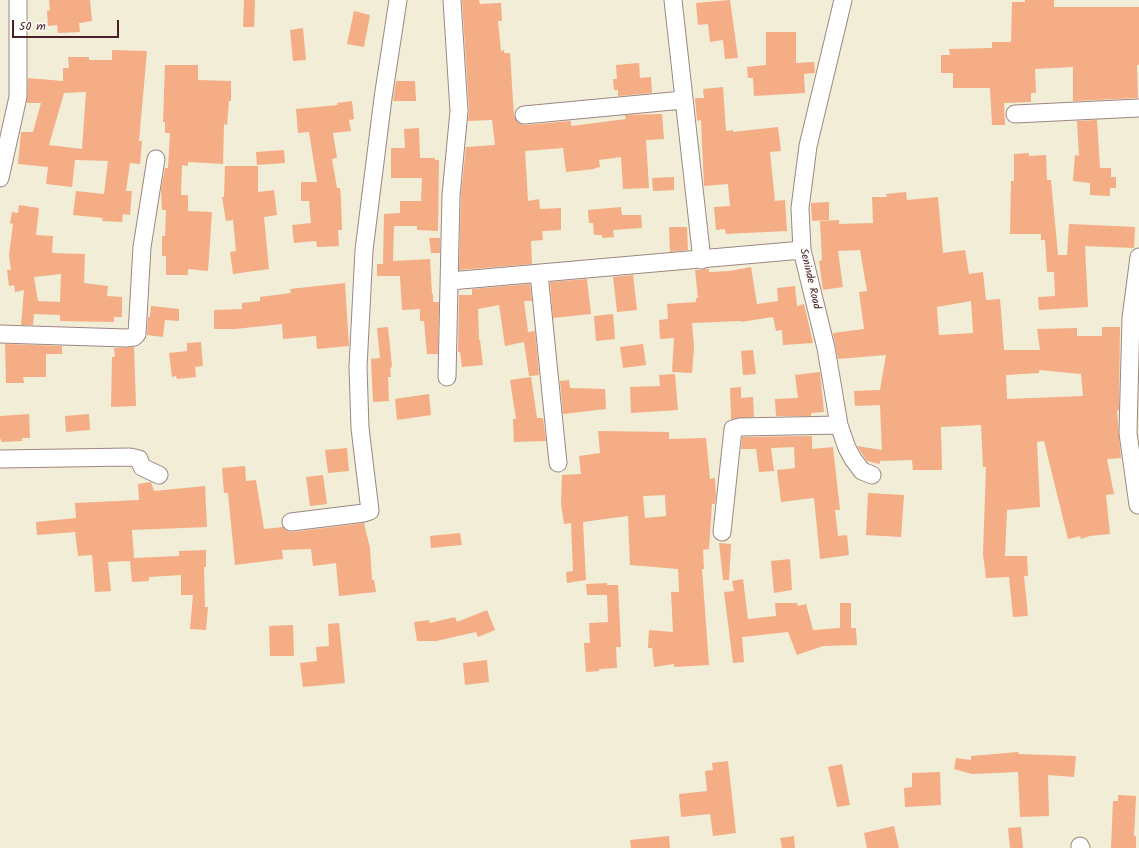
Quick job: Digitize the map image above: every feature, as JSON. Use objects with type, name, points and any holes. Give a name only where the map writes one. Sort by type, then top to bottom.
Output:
[{"type":"street","points":[[0,178],[17,102],[18,0]]},
{"type":"street","points":[[291,522],[370,511],[360,428],[358,359],[364,250],[383,98],[398,0]]},
{"type":"street","points":[[448,377],[451,195],[459,111],[452,0]]},
{"type":"street","points":[[672,0],[702,260]]},
{"type":"street","name":"Seninde Road","points":[[843,0],[808,146],[800,208],[802,250],[826,348],[839,425],[847,448],[853,459],[862,471],[872,475]]},
{"type":"street","points":[[524,115],[683,100]]},
{"type":"street","points":[[1015,114],[1139,108]]},
{"type":"street","points":[[0,334],[126,338],[134,337],[137,334],[142,247],[156,159]]},
{"type":"street","points":[[450,281],[802,250]]},
{"type":"street","points":[[1138,506],[1128,433],[1131,318],[1139,257]]},
{"type":"street","points":[[540,274],[558,463]]},
{"type":"street","points":[[722,532],[733,429],[740,427],[839,425]]},
{"type":"street","points":[[0,459],[130,457],[139,460],[142,467],[159,475]]},
{"type":"building","points":[[49,0],[90,0],[92,21],[79,23],[80,32],[58,33],[57,25],[48,26],[47,11],[50,10]]},
{"type":"building","points":[[244,0],[255,0],[254,27],[243,27]]},
{"type":"building","points":[[462,0],[479,0],[480,4],[501,3],[502,21],[498,21],[501,51],[504,50],[504,53],[510,53],[514,116],[520,124],[525,125],[571,121],[571,126],[626,119],[625,115],[662,114],[664,139],[646,140],[649,188],[623,189],[621,157],[599,160],[600,167],[595,169],[566,172],[563,148],[525,151],[528,201],[539,199],[540,209],[561,208],[561,230],[542,231],[543,240],[531,241],[532,264],[459,270],[461,193],[466,147],[495,145],[492,120],[468,121],[469,110]]},
{"type":"building","points":[[730,0],[738,58],[725,59],[723,40],[710,42],[708,24],[698,25],[696,3]]},
{"type":"building","points":[[1025,0],[1054,0],[1054,7],[1139,7],[1139,65],[1137,65],[1138,98],[1073,101],[1073,67],[1035,69],[1036,93],[1031,93],[1031,102],[1004,103],[1005,125],[992,125],[990,88],[953,88],[953,73],[941,73],[941,55],[950,55],[949,49],[992,48],[992,42],[1011,42],[1012,2],[1025,2]]},
{"type":"building","points":[[354,11],[370,15],[364,47],[347,44]]},
{"type":"building","points":[[303,28],[306,60],[293,61],[290,30]]},
{"type":"building","points":[[766,32],[796,32],[796,63],[814,62],[815,73],[804,74],[805,93],[754,96],[753,78],[748,78],[747,67],[766,65]]},
{"type":"building","points":[[112,50],[147,51],[139,141],[142,141],[140,164],[130,163],[126,191],[132,191],[130,215],[123,214],[122,222],[102,221],[103,218],[73,215],[76,191],[104,194],[108,161],[75,160],[72,187],[46,184],[48,167],[18,164],[21,132],[33,132],[41,103],[27,103],[28,78],[63,81],[63,68],[69,68],[68,57],[89,57],[89,60],[112,60]],"holes":[[[86,92],[82,149],[49,145],[64,93]]]},
{"type":"building","points":[[639,63],[640,78],[651,77],[652,93],[618,96],[618,90],[614,90],[613,79],[617,79],[616,65]]},
{"type":"building","points":[[165,65],[198,65],[198,80],[231,81],[231,101],[229,101],[227,125],[224,124],[223,164],[188,162],[188,166],[182,165],[181,195],[188,195],[188,211],[212,212],[208,271],[188,269],[188,275],[166,275],[166,256],[162,256],[162,236],[165,236],[166,210],[162,210],[161,189],[165,168],[168,168],[170,133],[165,133],[165,122],[163,122]]},
{"type":"building","points":[[396,81],[415,81],[416,101],[393,101]]},
{"type":"building","points":[[723,87],[726,131],[733,130],[733,132],[778,127],[781,151],[770,152],[775,201],[785,200],[787,231],[726,234],[725,229],[716,230],[714,207],[730,206],[728,184],[704,186],[701,120],[697,121],[695,98],[704,98],[703,89]]},
{"type":"building","points":[[352,101],[354,119],[349,120],[351,131],[333,133],[337,158],[332,159],[337,188],[340,188],[341,200],[342,230],[338,230],[339,246],[317,247],[316,241],[294,243],[292,225],[311,223],[309,201],[301,201],[301,182],[317,182],[309,132],[298,133],[296,109],[338,105],[337,103]]},
{"type":"building","points":[[1097,120],[1100,168],[1111,168],[1111,177],[1116,177],[1116,188],[1110,188],[1110,196],[1090,195],[1090,183],[1073,181],[1075,155],[1079,156],[1077,121]]},
{"type":"building","points":[[419,128],[420,158],[435,158],[435,160],[439,160],[438,231],[417,230],[417,226],[394,226],[393,261],[430,259],[433,302],[439,302],[438,354],[427,354],[424,321],[420,321],[420,309],[402,310],[400,276],[377,276],[377,264],[383,264],[384,214],[400,213],[400,201],[421,201],[422,178],[391,178],[391,148],[405,148],[404,129]]},
{"type":"building","points":[[284,150],[285,163],[257,165],[256,152]]},
{"type":"building","points":[[1029,153],[1029,156],[1046,155],[1047,180],[1051,180],[1058,255],[1067,255],[1069,224],[1135,227],[1134,248],[1085,246],[1088,307],[1039,310],[1038,297],[1055,296],[1054,272],[1047,272],[1045,240],[1041,240],[1041,234],[1010,234],[1011,181],[1014,181],[1014,154]]},
{"type":"building","points":[[225,166],[258,166],[258,192],[274,190],[277,215],[264,217],[269,269],[233,274],[230,252],[236,251],[233,220],[226,221],[222,197],[224,197]]},
{"type":"building","points":[[674,177],[674,190],[653,191],[652,178]]},
{"type":"building","points":[[906,192],[907,200],[938,197],[943,253],[965,250],[969,274],[983,272],[986,300],[1000,299],[1004,350],[1040,350],[1037,329],[1077,328],[1077,336],[1102,336],[1102,327],[1120,327],[1119,410],[1117,411],[1121,458],[1107,459],[1114,494],[1106,495],[1110,534],[1090,536],[1081,539],[1080,536],[1068,539],[1044,441],[1037,442],[1040,507],[1007,510],[1005,556],[1027,556],[1028,576],[1024,576],[1028,616],[1013,617],[1009,577],[986,578],[983,554],[986,467],[983,467],[981,425],[941,427],[942,470],[913,470],[912,460],[880,461],[880,464],[867,461],[857,446],[882,450],[880,405],[855,406],[854,391],[880,390],[886,355],[838,359],[833,333],[864,329],[859,292],[867,291],[860,250],[838,251],[843,287],[823,290],[819,261],[822,260],[820,221],[839,220],[839,224],[873,223],[872,197],[887,197],[886,194]],"holes":[[[971,301],[973,333],[939,335],[937,307]],[[1039,370],[1081,374],[1083,396],[1007,399],[1006,375],[1039,373]]]},
{"type":"building","points":[[829,202],[829,220],[812,221],[811,203]]},
{"type":"building","points":[[19,205],[39,208],[36,235],[53,236],[52,253],[85,254],[84,283],[108,286],[107,296],[122,297],[122,317],[114,317],[114,322],[60,321],[60,315],[34,314],[33,325],[21,325],[24,290],[15,292],[14,285],[9,286],[7,270],[11,270],[9,255],[13,224],[10,223],[12,212],[18,213]],"holes":[[[61,274],[60,302],[38,301],[34,277]]]},
{"type":"building","points":[[621,207],[622,215],[641,215],[642,228],[613,230],[614,237],[602,238],[602,235],[594,235],[593,223],[589,223],[588,210]]},
{"type":"building","points":[[669,227],[687,227],[688,250],[670,252]]},
{"type":"building","points":[[429,238],[440,238],[440,253],[431,253]]},
{"type":"building","points":[[751,267],[757,304],[778,301],[777,288],[795,286],[797,306],[804,304],[813,343],[783,345],[782,330],[776,331],[773,317],[741,322],[692,323],[694,346],[692,373],[672,372],[674,338],[660,339],[659,320],[668,319],[667,304],[696,302],[696,298],[698,298],[695,270],[709,269],[709,272],[730,271]]},
{"type":"building","points":[[633,275],[637,310],[617,312],[613,277]]},
{"type":"building","points":[[587,279],[591,314],[553,318],[550,282]]},
{"type":"building","points":[[345,283],[349,346],[317,349],[316,336],[283,339],[282,324],[235,329],[214,329],[214,310],[242,309],[242,303],[260,301],[260,297],[291,293],[290,289]]},
{"type":"building","points":[[530,284],[532,301],[524,301],[528,332],[535,331],[539,375],[529,376],[524,342],[505,346],[499,305],[478,309],[479,340],[483,365],[462,367],[460,352],[458,352],[459,295],[472,295],[472,289]]},
{"type":"building","points":[[151,306],[179,309],[179,321],[165,320],[163,337],[147,335],[148,317],[150,317]]},
{"type":"building","points":[[613,314],[615,339],[596,341],[594,316]]},
{"type":"building","points":[[388,327],[392,367],[390,368],[391,377],[388,377],[389,401],[373,402],[371,359],[380,358],[377,328]]},
{"type":"building","points":[[201,342],[203,366],[195,367],[196,377],[177,379],[176,376],[172,377],[169,353],[187,351],[187,343]]},
{"type":"building","points":[[5,344],[62,346],[62,354],[46,354],[46,377],[23,377],[24,383],[6,383]]},
{"type":"building","points":[[643,344],[646,365],[623,368],[620,347]]},
{"type":"building","points":[[134,347],[136,406],[111,407],[112,357],[115,357],[114,348]]},
{"type":"building","points":[[753,350],[756,374],[743,375],[741,351]]},
{"type":"building","points":[[820,372],[824,412],[811,413],[811,416],[776,416],[775,399],[798,398],[795,375]]},
{"type":"building","points":[[675,374],[678,410],[631,413],[630,387],[660,386],[659,375]]},
{"type":"building","points":[[531,377],[537,418],[543,418],[546,441],[514,442],[513,419],[516,419],[510,380]]},
{"type":"building","points":[[569,380],[570,388],[605,389],[606,409],[563,414],[560,381]]},
{"type":"building","points":[[741,387],[741,398],[753,397],[754,417],[731,419],[730,388]]},
{"type":"building","points":[[429,394],[431,415],[397,420],[395,399]]},
{"type":"building","points":[[29,414],[30,438],[22,438],[22,441],[2,442],[0,438],[0,416]]},
{"type":"building","points":[[89,414],[90,430],[66,432],[65,416]]},
{"type":"building","points":[[598,431],[669,432],[669,439],[706,438],[710,479],[715,478],[716,495],[715,504],[712,504],[709,549],[703,550],[704,569],[702,569],[709,665],[674,667],[674,664],[654,667],[652,648],[648,648],[649,630],[673,632],[671,592],[679,592],[678,569],[630,565],[628,516],[583,522],[586,580],[567,583],[566,572],[573,571],[571,523],[564,524],[561,504],[562,475],[581,474],[579,456],[600,453]],"holes":[[[665,495],[666,516],[645,518],[643,496]]]},
{"type":"building","points":[[812,436],[812,449],[833,447],[840,510],[835,510],[838,536],[847,535],[849,555],[820,559],[814,498],[781,502],[777,470],[795,468],[794,447],[771,448],[774,471],[759,472],[756,449],[741,449],[742,437]]},
{"type":"building","points":[[347,448],[349,471],[328,473],[325,450]]},
{"type":"building","points":[[245,466],[246,481],[256,480],[264,529],[283,527],[287,531],[292,532],[364,523],[370,548],[372,580],[374,580],[376,592],[339,596],[336,563],[313,566],[311,549],[282,550],[283,559],[235,565],[228,493],[224,493],[222,468]]},
{"type":"building","points":[[323,475],[327,504],[310,506],[306,477]]},
{"type":"building","points":[[151,482],[154,491],[205,486],[207,527],[132,530],[134,558],[179,556],[179,551],[206,550],[206,567],[204,567],[205,607],[208,607],[206,630],[190,629],[193,595],[181,595],[181,575],[149,577],[149,581],[132,582],[130,561],[108,562],[111,591],[95,592],[92,555],[78,556],[75,532],[37,535],[36,522],[76,518],[75,503],[139,500],[138,484]]},
{"type":"building","points":[[868,493],[904,495],[901,537],[866,535]]},
{"type":"building","points":[[460,533],[462,545],[431,548],[430,536]]},
{"type":"building","points":[[719,543],[731,544],[729,580],[723,580]]},
{"type":"building","points":[[790,559],[792,590],[774,593],[771,561]]},
{"type":"building","points":[[743,579],[748,619],[776,616],[775,603],[797,603],[798,606],[806,604],[813,630],[840,628],[840,603],[851,603],[851,628],[856,628],[857,645],[823,646],[797,655],[788,632],[742,637],[744,662],[733,663],[724,592],[734,591],[732,581]]},
{"type":"building","points":[[607,583],[607,585],[618,585],[621,647],[616,647],[617,668],[599,669],[599,671],[586,672],[584,643],[590,643],[589,623],[608,622],[607,595],[587,595],[586,584]]},
{"type":"building","points":[[487,610],[495,630],[478,637],[476,632],[436,641],[417,641],[414,622],[429,620],[430,623],[455,617],[457,622]]},
{"type":"building","points":[[339,623],[345,683],[303,687],[300,663],[317,661],[316,647],[329,646],[328,624]]},
{"type":"building","points":[[293,625],[294,656],[270,656],[269,626]]},
{"type":"building","points":[[487,660],[489,682],[465,685],[463,663]]},
{"type":"building","points":[[1018,752],[1019,754],[1076,756],[1074,777],[1048,775],[1049,816],[1020,817],[1018,772],[972,774],[954,769],[956,758],[971,760],[971,756]]},
{"type":"building","points":[[728,761],[736,833],[713,836],[710,814],[681,817],[679,794],[707,791],[705,771],[713,770],[712,763]]},
{"type":"building","points":[[842,764],[850,805],[837,807],[828,767]]},
{"type":"building","points":[[940,772],[941,805],[905,807],[904,788],[912,787],[912,773]]},
{"type":"building","points":[[1118,795],[1136,796],[1134,836],[1136,836],[1136,848],[1111,848],[1113,801],[1118,801]]},
{"type":"building","points":[[894,826],[899,848],[867,848],[864,833]]},
{"type":"building","points":[[1021,827],[1023,848],[1010,848],[1008,828]]},
{"type":"building","points":[[669,836],[670,848],[631,848],[630,840]]},
{"type":"building","points":[[794,836],[795,848],[782,848],[780,838]]}]
